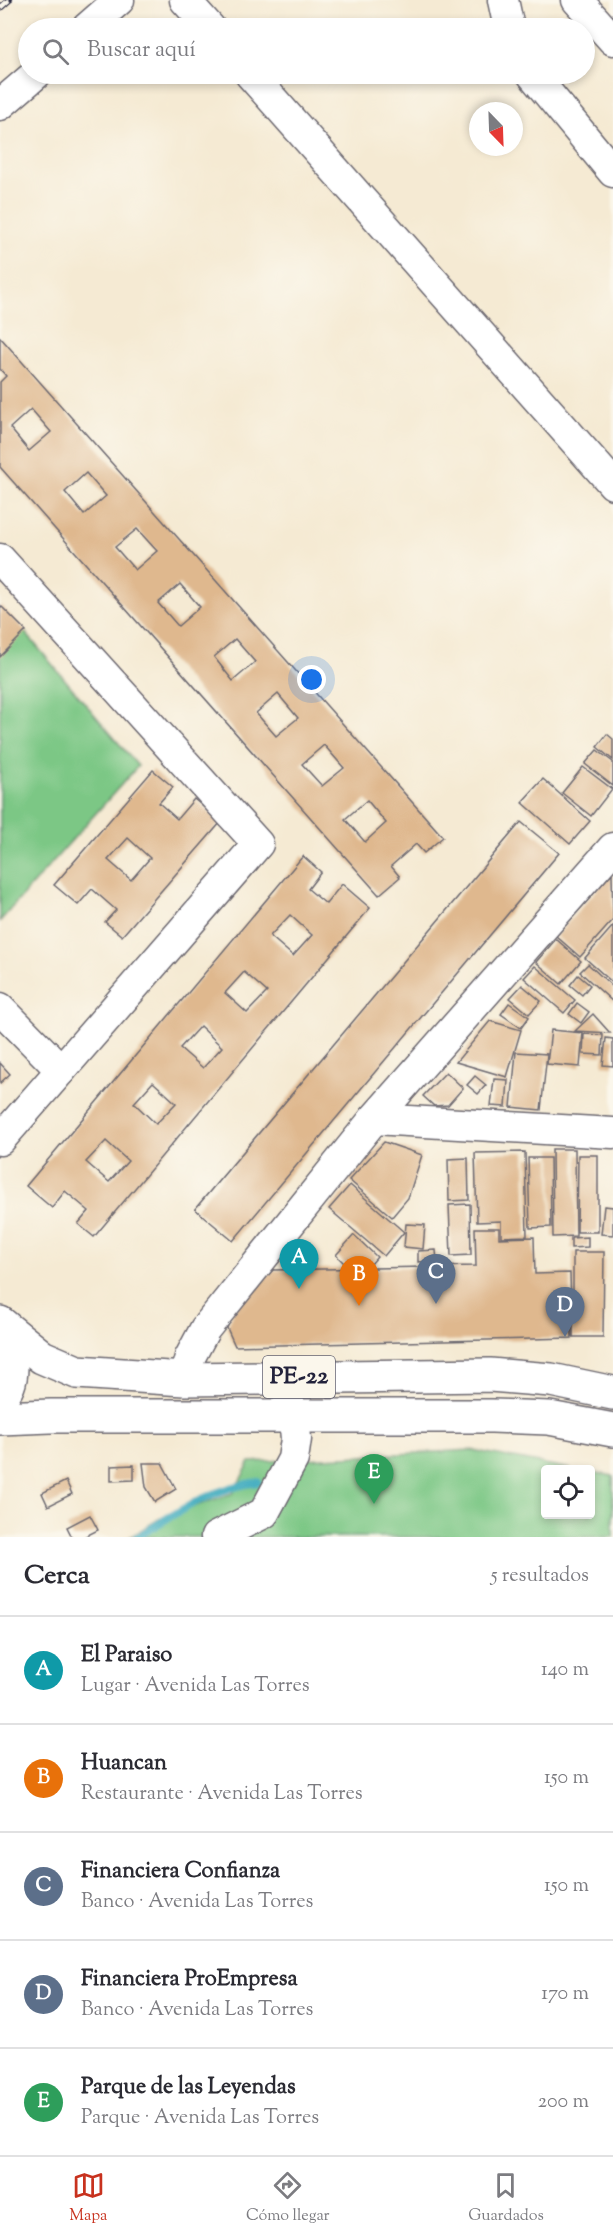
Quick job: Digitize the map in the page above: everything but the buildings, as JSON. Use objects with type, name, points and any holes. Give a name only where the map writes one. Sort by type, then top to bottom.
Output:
[{"type":"highway","name":"PE-22","points":[[1,1324],[42,1358],[77,1372],[184,1379],[490,1376],[552,1380],[613,1393]]},
{"type":"highway","points":[[0,1397],[9,1377],[11,1362],[1,1324]]},
{"type":"highway","name":"PE-22","points":[[0,1418],[51,1416],[549,1418],[613,1430]]},
{"type":"street","points":[[98,18],[119,0]]},
{"type":"street","points":[[185,0],[201,18]]},
{"type":"street","points":[[503,0],[507,18]]},
{"type":"street","points":[[577,0],[593,18]]},
{"type":"street","points":[[595,20],[613,40]]},
{"type":"street","points":[[0,105],[24,84]]},
{"type":"street","points":[[259,84],[613,484]]},
{"type":"street","points":[[540,84],[613,172]]},
{"type":"street","points":[[0,558],[258,844],[0,1140]]},
{"type":"street","points":[[184,1379],[190,1357],[205,1329],[374,1119],[613,848]]},
{"type":"street","points":[[0,1008],[61,1070]]},
{"type":"street","points":[[374,1119],[613,1133]]},
{"type":"street","points":[[216,1537],[264,1513],[293,1459],[296,1439],[294,1416]]},
{"type":"green space","points":[[24,631],[138,766],[0,921],[0,656]]},
{"type":"green space","points":[[472,1450],[550,1465],[541,1465],[541,1519],[595,1519],[595,1473],[613,1476],[613,1537],[130,1537],[159,1519],[233,1493],[250,1462]]},
{"type":"waterway","points":[[137,1537],[209,1496],[258,1482]]},
{"type":"railway","points":[[0,8],[9,0]]},
{"type":"place","name":"El Paraiso","points":[[299,1289]]},
{"type":"place","name":"Financiera Confianza","points":[[436,1304]]},
{"type":"place","name":"Huancan","points":[[359,1306]]},
{"type":"place","name":"Financiera ProEmpresa","points":[[565,1337]]},
{"type":"place","name":"Parque de las Leyendas","points":[[374,1504]]}]
